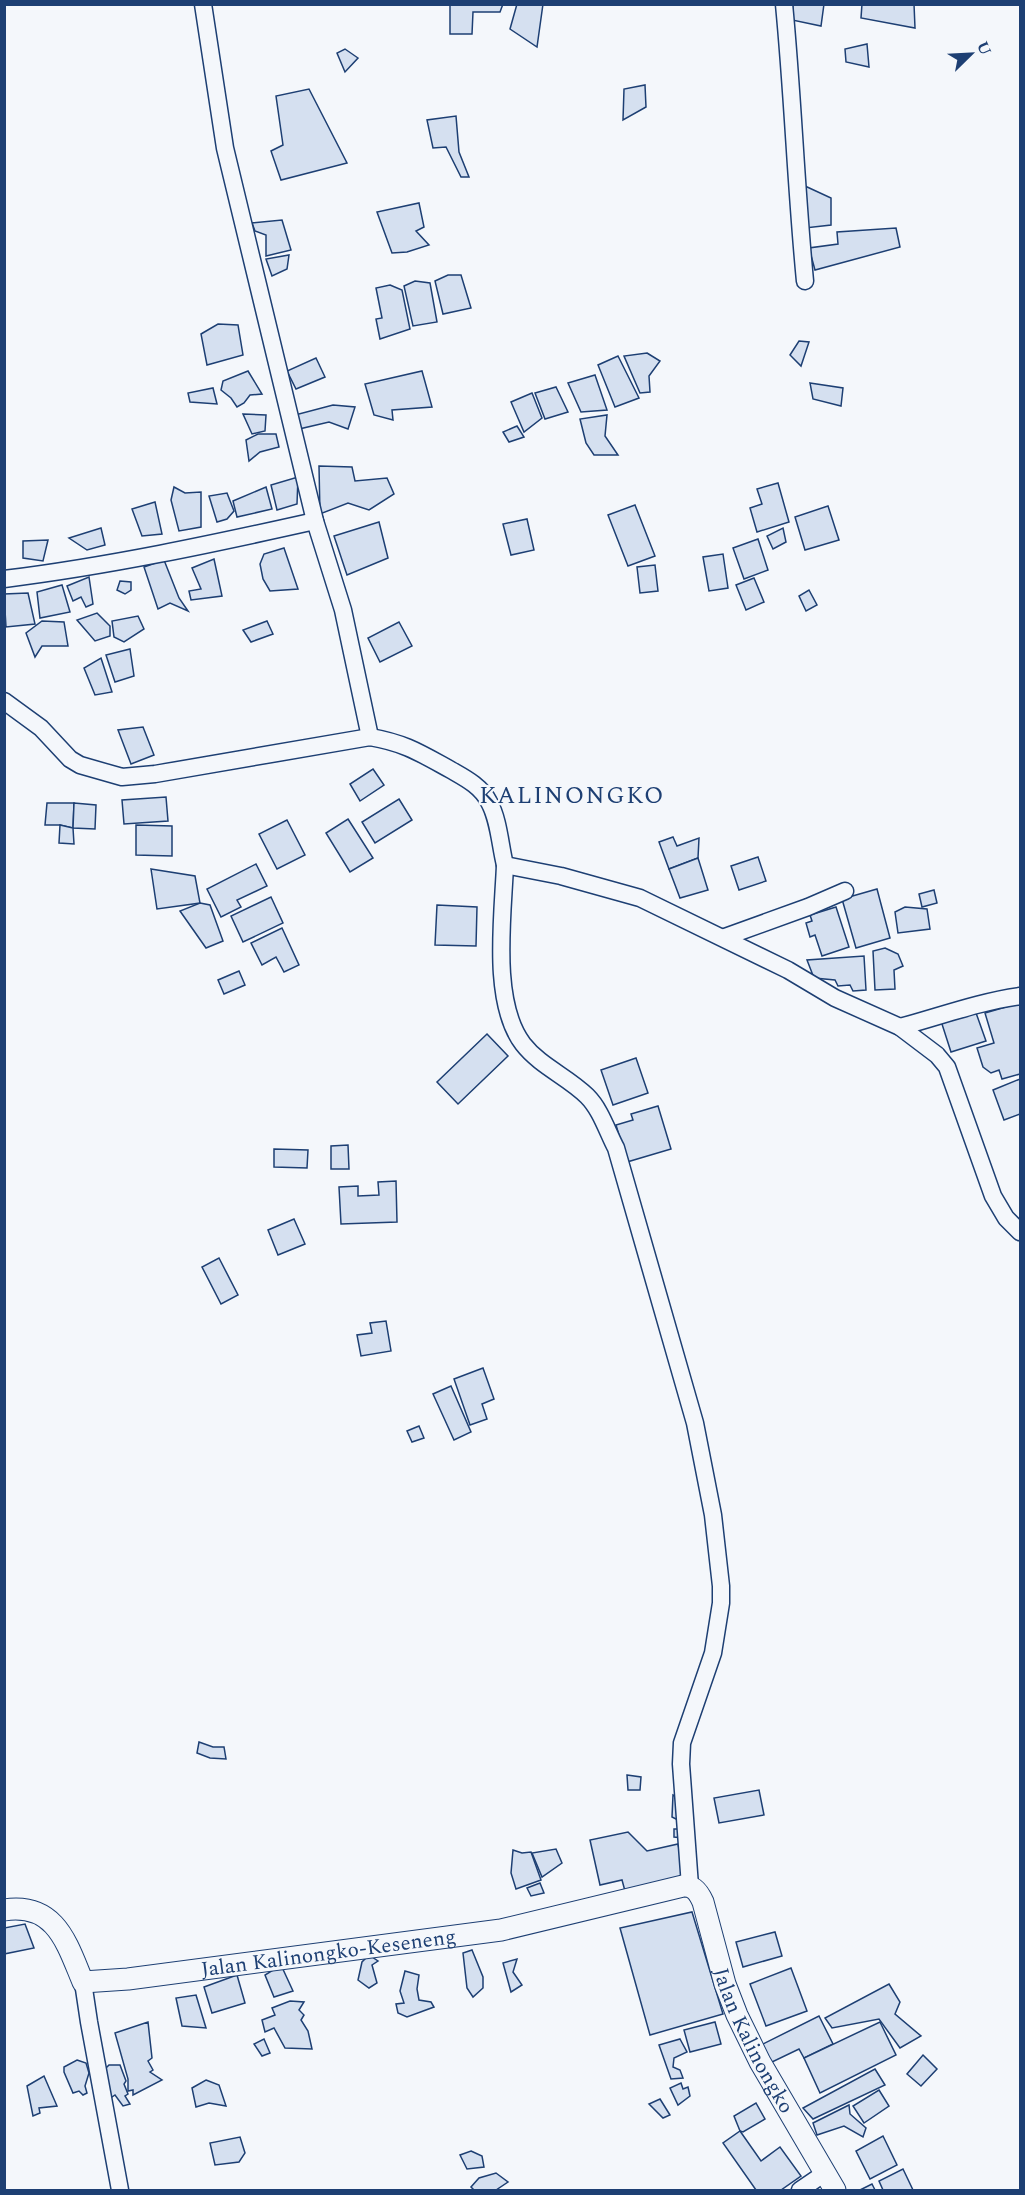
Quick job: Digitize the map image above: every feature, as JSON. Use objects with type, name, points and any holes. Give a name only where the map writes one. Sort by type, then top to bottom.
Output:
[{"type":"street","points":[[203,4],[225,148],[315,521],[343,610],[369,737]]},
{"type":"street","points":[[784,4],[805,281]]},
{"type":"street","points":[[4,579],[92,567],[196,548],[315,521]]},
{"type":"street","points":[[4,701],[40,728],[70,759],[90,770],[122,777],[155,774],[369,737],[392,741],[421,752],[469,780],[490,803],[505,865],[501,952],[503,980],[512,1027],[530,1051],[589,1097],[599,1111],[616,1148],[695,1423],[713,1515],[721,1586],[718,1627],[713,1653],[682,1743],[681,1764],[690,1886]]},
{"type":"street","points":[[505,865],[561,876],[640,898],[788,970],[836,998],[900,1027],[937,1055],[947,1067],[993,1196],[1006,1218],[1020,1232]]},
{"type":"street","points":[[725,938],[845,891]]},
{"type":"street","points":[[900,1027],[937,1018],[985,1001],[1020,996]]},
{"type":"street","name":"Jalan Kalinongko-Keseneng","points":[[83,1982],[129,1979],[501,1930],[690,1886]]},
{"type":"street","name":"Jalan Kalinongko","points":[[690,1886],[697,1891],[703,1902],[725,1984],[748,2038],[830,2182]]},
{"type":"street","points":[[4,1910],[24,1909],[45,1917],[65,1940],[83,1982],[88,2022],[120,2190]]},
{"type":"street","points":[[800,2190],[830,2182]]},
{"type":"building","points":[[450,4],[503,4],[500,12],[473,12],[472,34],[450,34]]},
{"type":"building","points":[[517,4],[543,4],[537,47],[510,29]]},
{"type":"building","points":[[793,4],[824,4],[821,26],[792,20]]},
{"type":"building","points":[[862,4],[914,4],[915,28],[861,18]]},
{"type":"building","points":[[867,44],[869,67],[846,62],[845,49]]},
{"type":"building","points":[[345,49],[358,58],[345,72],[337,53]]},
{"type":"building","points":[[645,85],[646,107],[623,120],[624,89]]},
{"type":"building","points":[[309,89],[347,163],[281,180],[271,151],[283,145],[276,96]]},
{"type":"building","points":[[456,116],[459,152],[469,177],[461,177],[446,147],[433,148],[427,120]]},
{"type":"building","points":[[805,186],[831,198],[831,225],[805,228]]},
{"type":"building","points":[[419,203],[424,227],[416,231],[429,245],[407,252],[392,253],[377,212]]},
{"type":"building","points":[[282,220],[291,250],[266,256],[266,235],[255,231],[252,223]]},
{"type":"building","points":[[896,228],[900,247],[815,270],[809,248],[838,244],[837,232]]},
{"type":"building","points":[[289,255],[287,269],[272,276],[266,259]]},
{"type":"building","points":[[448,275],[461,275],[471,308],[443,314],[435,281]]},
{"type":"building","points":[[415,281],[430,283],[437,322],[413,326],[404,286]]},
{"type":"building","points":[[390,285],[402,290],[410,329],[380,339],[376,319],[382,318],[376,288]]},
{"type":"building","points":[[218,324],[238,325],[243,355],[207,365],[201,334]]},
{"type":"building","points":[[799,341],[809,342],[801,366],[790,355]]},
{"type":"building","points":[[647,353],[660,361],[649,376],[650,392],[640,393],[624,356]]},
{"type":"building","points":[[618,356],[639,398],[615,407],[598,365]]},
{"type":"building","points":[[316,358],[325,377],[296,389],[287,371]]},
{"type":"building","points":[[248,371],[262,394],[250,395],[244,403],[237,407],[221,390],[223,381]]},
{"type":"building","points":[[422,371],[432,407],[392,410],[393,420],[374,415],[365,384]]},
{"type":"building","points":[[595,375],[607,410],[581,412],[568,383]]},
{"type":"building","points":[[810,383],[843,388],[841,406],[813,399]]},
{"type":"building","points":[[556,387],[568,412],[545,419],[535,393]]},
{"type":"building","points":[[213,388],[217,404],[190,402],[188,393]]},
{"type":"building","points":[[532,393],[542,418],[524,432],[511,402]]},
{"type":"building","points":[[333,405],[355,407],[348,429],[329,422],[299,429],[295,415]]},
{"type":"building","points":[[243,414],[266,415],[265,431],[252,434]]},
{"type":"building","points":[[607,415],[605,436],[618,455],[594,455],[586,443],[580,419]]},
{"type":"building","points":[[517,426],[524,437],[509,442],[503,432]]},
{"type":"building","points":[[258,434],[276,434],[279,447],[260,452],[249,461],[246,440]]},
{"type":"building","points":[[319,466],[352,467],[355,481],[387,478],[394,494],[369,510],[348,503],[320,514]]},
{"type":"building","points":[[298,477],[297,504],[277,510],[271,485]]},
{"type":"building","points":[[778,483],[789,522],[757,532],[750,508],[762,504],[757,489]]},
{"type":"building","points":[[174,487],[185,493],[201,492],[201,527],[179,531],[171,500]]},
{"type":"building","points":[[266,487],[272,509],[237,517],[233,501]]},
{"type":"building","points":[[227,493],[234,511],[227,519],[217,522],[209,496]]},
{"type":"building","points":[[155,502],[162,534],[142,536],[132,509]]},
{"type":"building","points":[[635,505],[655,556],[628,566],[608,515]]},
{"type":"building","points":[[828,506],[839,540],[805,550],[795,517]]},
{"type":"building","points":[[527,519],[534,550],[511,555],[503,524]]},
{"type":"building","points":[[379,522],[388,558],[347,575],[334,536]]},
{"type":"building","points":[[101,528],[105,545],[87,550],[69,538]]},
{"type":"building","points":[[783,528],[786,542],[773,549],[767,536]]},
{"type":"building","points":[[758,539],[768,570],[744,579],[733,548]]},
{"type":"building","points":[[48,540],[43,561],[23,558],[23,541]]},
{"type":"building","points":[[284,548],[298,589],[270,591],[263,579],[260,564],[264,554]]},
{"type":"building","points":[[723,554],[728,588],[709,591],[703,557]]},
{"type":"building","points":[[214,559],[222,596],[191,600],[189,591],[201,589],[192,568]]},
{"type":"building","points":[[164,560],[179,598],[188,611],[170,603],[158,609],[144,567]]},
{"type":"building","points":[[655,565],[658,591],[640,593],[637,567]]},
{"type":"building","points":[[89,577],[93,604],[86,607],[81,597],[73,601],[67,586]]},
{"type":"building","points":[[754,578],[764,602],[746,610],[736,585]]},
{"type":"building","points":[[120,581],[131,582],[131,590],[125,594],[117,590]]},
{"type":"building","points":[[62,585],[70,612],[40,618],[37,592]]},
{"type":"building","points":[[809,590],[817,605],[806,611],[799,596]]},
{"type":"building","points":[[28,593],[35,624],[6,627],[4,594]]},
{"type":"building","points":[[97,613],[110,626],[110,636],[95,641],[77,620]]},
{"type":"building","points":[[138,616],[144,629],[124,642],[114,637],[112,621]]},
{"type":"building","points":[[42,621],[64,622],[68,646],[42,646],[35,657],[26,633]]},
{"type":"building","points":[[267,621],[273,634],[251,642],[243,630]]},
{"type":"building","points":[[399,622],[412,646],[380,662],[368,638]]},
{"type":"building","points":[[130,649],[134,676],[115,682],[106,655]]},
{"type":"building","points":[[101,658],[112,692],[95,695],[84,668]]},
{"type":"building","points":[[143,727],[154,755],[131,764],[118,730]]},
{"type":"building","points":[[373,769],[384,785],[360,801],[350,784]]},
{"type":"building","points":[[166,797],[168,821],[124,824],[122,800]]},
{"type":"building","points":[[399,799],[412,820],[375,843],[362,822]]},
{"type":"building","points":[[47,803],[74,803],[73,828],[45,825]]},
{"type":"building","points":[[74,803],[96,805],[95,829],[73,828]]},
{"type":"building","points":[[348,819],[373,858],[350,872],[326,833]]},
{"type":"building","points":[[287,820],[305,855],[277,869],[259,834]]},
{"type":"building","points":[[60,825],[73,828],[74,844],[59,843]]},
{"type":"building","points":[[136,825],[172,826],[172,856],[136,855]]},
{"type":"building","points":[[673,837],[677,846],[699,838],[698,858],[669,869],[659,842]]},
{"type":"building","points":[[758,857],[766,881],[739,890],[731,866]]},
{"type":"building","points":[[698,858],[708,890],[680,898],[669,869]]},
{"type":"building","points":[[256,864],[267,886],[237,900],[241,907],[221,917],[207,889]]},
{"type":"building","points":[[151,869],[195,876],[200,903],[157,909]]},
{"type":"building","points":[[877,889],[890,938],[856,948],[842,899]]},
{"type":"building","points":[[934,890],[937,903],[922,907],[919,894]]},
{"type":"building","points":[[271,897],[283,923],[243,942],[231,916]]},
{"type":"building","points":[[200,903],[210,905],[223,941],[206,948],[180,911]]},
{"type":"building","points":[[437,905],[477,907],[476,946],[435,945]]},
{"type":"building","points":[[836,907],[849,947],[822,956],[815,935],[810,937],[806,923],[812,921],[810,915]]},
{"type":"building","points":[[905,907],[927,909],[930,929],[898,933],[895,912]]},
{"type":"building","points":[[282,928],[299,965],[284,972],[276,957],[262,965],[251,943]]},
{"type":"building","points":[[885,948],[898,954],[903,966],[894,970],[895,989],[875,990],[873,951]]},
{"type":"building","points":[[864,956],[866,990],[853,991],[850,985],[838,986],[835,980],[814,978],[807,960]]},
{"type":"building","points":[[239,971],[245,985],[224,994],[218,980]]},
{"type":"building","points":[[1020,1003],[1020,1074],[1002,1079],[999,1070],[991,1073],[983,1067],[977,1048],[994,1043],[985,1013]]},
{"type":"building","points":[[975,1010],[986,1041],[951,1052],[941,1021]]},
{"type":"building","points":[[487,1034],[508,1056],[458,1104],[437,1082]]},
{"type":"building","points":[[636,1058],[648,1093],[613,1105],[601,1070]]},
{"type":"building","points":[[1020,1079],[1020,1114],[1004,1120],[993,1090]]},
{"type":"building","points":[[658,1106],[671,1149],[627,1162],[616,1125],[633,1120],[631,1114]]},
{"type":"building","points":[[348,1145],[349,1169],[331,1169],[331,1146]]},
{"type":"building","points":[[274,1149],[308,1150],[307,1168],[274,1167]]},
{"type":"building","points":[[396,1181],[397,1222],[341,1224],[339,1187],[358,1186],[358,1196],[379,1195],[378,1182]]},
{"type":"building","points":[[294,1219],[305,1244],[278,1255],[268,1230]]},
{"type":"building","points":[[219,1258],[238,1295],[221,1304],[202,1267]]},
{"type":"building","points":[[386,1321],[391,1351],[361,1356],[357,1335],[372,1333],[370,1323]]},
{"type":"building","points":[[483,1368],[494,1399],[482,1404],[487,1419],[470,1425],[454,1379]]},
{"type":"building","points":[[451,1386],[471,1432],[454,1440],[433,1394]]},
{"type":"building","points":[[419,1426],[424,1438],[412,1442],[407,1431]]},
{"type":"building","points":[[199,1742],[213,1747],[224,1747],[226,1759],[210,1758],[197,1753]]},
{"type":"building","points":[[627,1775],[641,1777],[640,1790],[628,1790]]},
{"type":"building","points":[[759,1790],[764,1815],[719,1823],[714,1798]]},
{"type":"building","points":[[673,1795],[681,1799],[682,1822],[672,1817]]},
{"type":"building","points":[[674,1829],[684,1829],[683,1838],[674,1837]]},
{"type":"building","points":[[628,1832],[647,1851],[678,1844],[685,1878],[625,1891],[622,1880],[600,1885],[590,1840]]},
{"type":"building","points":[[556,1849],[562,1863],[542,1877],[532,1853]]},
{"type":"building","points":[[513,1850],[522,1853],[531,1852],[541,1880],[516,1889],[511,1873]]},
{"type":"building","points":[[540,1883],[544,1893],[531,1896],[527,1888]]},
{"type":"building","points":[[692,1912],[723,2014],[650,2035],[620,1928]]},
{"type":"building","points":[[25,1924],[34,1948],[4,1954],[4,1928]]},
{"type":"building","points":[[775,1932],[782,1956],[743,1967],[736,1942]]},
{"type":"building","points":[[472,1950],[483,1977],[483,1988],[473,1997],[467,1988],[463,1953]]},
{"type":"building","points":[[369,1955],[378,1961],[372,1965],[377,1983],[369,1988],[358,1980],[362,1962]]},
{"type":"building","points":[[517,1959],[513,1972],[522,1985],[511,1992],[503,1963]]},
{"type":"building","points":[[281,1965],[293,1991],[274,1997],[265,1975]]},
{"type":"building","points":[[791,1968],[807,2011],[766,2026],[750,1984]]},
{"type":"building","points":[[405,1971],[419,1975],[417,1989],[419,2000],[431,2002],[434,2007],[407,2017],[398,2013],[396,2004],[404,2003],[400,1991]]},
{"type":"building","points":[[237,1975],[245,2003],[212,2013],[204,1987]]},
{"type":"building","points":[[889,1984],[900,2002],[895,2014],[921,2036],[900,2048],[879,2019],[832,2028],[825,2018]]},
{"type":"building","points":[[196,1995],[206,2028],[182,2026],[176,1998]]},
{"type":"building","points":[[290,2001],[304,2002],[299,2010],[304,2015],[301,2020],[308,2031],[312,2049],[285,2048],[274,2028],[265,2032],[262,2020],[275,2015],[272,2008]]},
{"type":"building","points":[[819,2016],[833,2044],[804,2058],[799,2049],[770,2063],[761,2045]]},
{"type":"building","points":[[148,2022],[152,2058],[148,2061],[153,2070],[150,2072],[162,2080],[133,2095],[133,2090],[128,2091],[128,2079],[115,2033]]},
{"type":"building","points":[[715,2022],[721,2044],[690,2052],[684,2030]]},
{"type":"building","points":[[880,2022],[896,2055],[820,2093],[804,2058]]},
{"type":"building","points":[[264,2039],[270,2053],[262,2056],[254,2044]]},
{"type":"building","points":[[680,2039],[687,2052],[674,2058],[673,2067],[680,2070],[683,2078],[671,2079],[659,2045]]},
{"type":"building","points":[[923,2055],[937,2069],[921,2086],[907,2074]]},
{"type":"building","points":[[77,2060],[86,2063],[89,2073],[85,2086],[87,2093],[83,2095],[79,2091],[73,2093],[64,2072],[64,2067]]},
{"type":"building","points":[[109,2065],[120,2065],[126,2081],[124,2084],[128,2094],[125,2096],[130,2104],[123,2106],[115,2095],[109,2099],[101,2073]]},
{"type":"building","points":[[875,2069],[885,2085],[813,2119],[803,2108]]},
{"type":"building","points":[[44,2076],[57,2106],[39,2108],[40,2113],[33,2116],[27,2086]]},
{"type":"building","points":[[206,2080],[219,2085],[226,2106],[209,2103],[196,2107],[192,2088]]},
{"type":"building","points":[[681,2083],[683,2089],[688,2087],[690,2096],[678,2105],[670,2088]]},
{"type":"building","points":[[879,2090],[889,2106],[864,2123],[853,2106]]},
{"type":"building","points":[[660,2099],[670,2115],[663,2118],[649,2104]]},
{"type":"building","points":[[756,2103],[765,2119],[743,2132],[740,2131],[734,2116]]},
{"type":"building","points":[[849,2105],[850,2114],[866,2128],[863,2137],[844,2126],[817,2135],[813,2123]]},
{"type":"building","points":[[740,2131],[761,2161],[780,2147],[801,2176],[781,2190],[756,2190],[723,2143]]},
{"type":"building","points":[[883,2136],[897,2165],[870,2179],[856,2151]]},
{"type":"building","points":[[240,2137],[245,2153],[239,2162],[215,2165],[210,2143]]},
{"type":"building","points":[[471,2151],[482,2156],[484,2167],[467,2169],[460,2155]]},
{"type":"building","points":[[903,2169],[913,2190],[883,2190],[879,2181]]},
{"type":"building","points":[[496,2173],[508,2182],[496,2190],[474,2190],[471,2187],[479,2178]]},
{"type":"building","points":[[872,2184],[875,2190],[860,2190]]},
{"type":"district","name":"KALINONGKO","points":[[572,795]]}]
